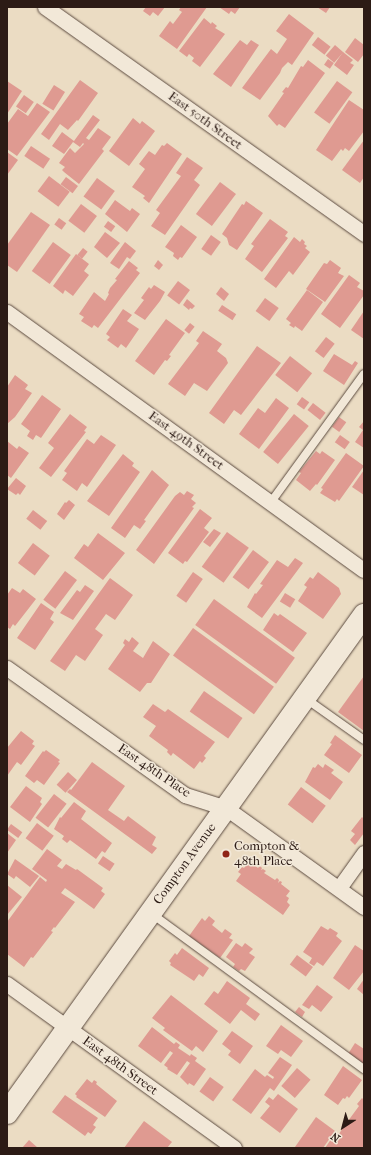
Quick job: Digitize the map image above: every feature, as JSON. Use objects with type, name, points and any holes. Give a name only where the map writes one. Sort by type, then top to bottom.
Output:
[{"type":"main road","name":"Compton Avenue","points":[[7,1114],[150,912],[364,615]]},
{"type":"street","name":"East 50th Street","points":[[46,7],[364,234]]},
{"type":"street","name":"East 49th Street","points":[[7,312],[364,570]]},
{"type":"street","name":"East 48th Place","points":[[7,668],[185,795],[226,808],[364,906]]},
{"type":"street","points":[[339,888],[364,854]]},
{"type":"street","name":"East 48th Street","points":[[7,984],[234,1148]]},
{"type":"lane","points":[[271,502],[364,374]]},
{"type":"lane","points":[[304,698],[364,740]]},
{"type":"lane","points":[[150,912],[364,1070]]},
{"type":"building","points":[[146,7],[165,7],[158,16],[153,12],[150,16],[143,11]]},
{"type":"building","points":[[181,7],[207,7],[177,49],[159,36],[170,21],[173,24],[182,12],[179,10]]},
{"type":"building","points":[[219,7],[240,7],[235,14],[231,11],[229,14]]},
{"type":"building","points":[[317,7],[330,7],[326,13]]},
{"type":"building","points":[[289,14],[314,33],[292,65],[288,62],[282,68],[260,100],[242,88],[271,49],[277,54],[287,39],[276,31]]},
{"type":"building","points":[[204,18],[211,24],[212,22],[217,26],[215,28],[225,34],[200,67],[192,61],[194,58],[189,54],[187,57],[179,51]]},
{"type":"building","points":[[318,37],[331,47],[324,55],[312,45]]},
{"type":"building","points":[[355,38],[364,45],[364,54],[358,62],[345,52]]},
{"type":"building","points":[[240,40],[247,45],[251,40],[259,45],[231,87],[213,74]]},
{"type":"building","points":[[335,45],[343,52],[334,63],[326,56]]},
{"type":"building","points":[[343,52],[353,60],[350,63],[354,65],[347,75],[334,65]]},
{"type":"building","points":[[328,59],[334,63],[330,69],[324,65]]},
{"type":"building","points":[[308,60],[325,73],[285,128],[279,124],[277,126],[268,116],[284,93],[282,92],[286,87],[288,88],[301,66],[303,67]]},
{"type":"building","points":[[80,80],[98,93],[78,121],[77,120],[68,130],[60,124],[49,140],[41,134]]},
{"type":"building","points":[[7,81],[22,91],[7,114]]},
{"type":"building","points":[[337,81],[352,92],[329,124],[314,113]]},
{"type":"building","points":[[54,85],[65,92],[53,111],[42,104]]},
{"type":"building","points":[[24,95],[34,102],[26,113],[16,106]]},
{"type":"building","points":[[349,100],[364,110],[364,131],[349,151],[345,148],[343,151],[341,149],[332,161],[316,150]]},
{"type":"building","points":[[37,103],[50,112],[17,156],[7,149],[7,124],[18,109],[28,116]]},
{"type":"building","points":[[93,115],[100,120],[86,138],[89,140],[98,128],[111,137],[102,149],[104,151],[79,184],[62,170],[65,167],[59,163],[70,148],[75,153],[84,144],[83,143],[80,147],[73,142],[64,154],[52,146],[62,132],[74,141]]},
{"type":"building","points":[[133,118],[140,124],[142,121],[155,131],[129,166],[109,151]]},
{"type":"building","points":[[364,140],[364,177],[360,183],[342,170]]},
{"type":"building","points":[[167,143],[182,154],[149,203],[143,198],[145,196],[132,187],[145,169],[139,164],[149,151],[155,155],[162,145],[164,146]]},
{"type":"building","points":[[31,146],[50,159],[43,169],[24,156]]},
{"type":"building","points":[[7,152],[18,160],[7,175]]},
{"type":"building","points":[[187,157],[203,168],[194,180],[200,185],[165,235],[151,226],[160,213],[156,210],[181,176],[176,173]]},
{"type":"building","points":[[49,176],[70,192],[58,207],[38,191]]},
{"type":"building","points":[[66,177],[78,186],[73,193],[61,184]]},
{"type":"building","points":[[97,178],[115,191],[101,210],[83,197]]},
{"type":"building","points":[[220,182],[236,194],[212,226],[196,214]]},
{"type":"building","points":[[115,200],[130,211],[132,208],[140,214],[127,232],[105,214]]},
{"type":"building","points":[[246,201],[263,213],[237,250],[229,245],[227,238],[222,234],[242,204],[244,205]]},
{"type":"building","points":[[81,204],[97,216],[84,233],[68,221]]},
{"type":"building","points":[[31,212],[50,225],[17,272],[7,265],[7,245]]},
{"type":"building","points":[[59,218],[66,223],[62,230],[54,224]]},
{"type":"building","points":[[270,219],[288,232],[285,236],[288,238],[262,272],[245,259],[254,246],[251,244]]},
{"type":"building","points":[[108,221],[115,226],[111,232],[104,227]]},
{"type":"building","points":[[181,225],[197,237],[182,258],[180,257],[178,260],[173,256],[174,253],[165,247]]},
{"type":"building","points":[[105,232],[120,243],[107,258],[94,247]]},
{"type":"building","points":[[211,235],[221,242],[211,256],[201,249]]},
{"type":"building","points":[[294,237],[300,242],[302,239],[305,242],[304,244],[307,246],[305,248],[310,252],[293,275],[289,271],[276,288],[264,279]]},
{"type":"building","points":[[53,242],[71,255],[50,284],[32,271]]},
{"type":"building","points":[[125,242],[136,251],[130,259],[127,257],[119,269],[110,263]]},
{"type":"building","points":[[83,248],[88,252],[82,259],[77,255]]},
{"type":"building","points":[[76,254],[89,264],[84,271],[89,275],[73,296],[65,290],[63,294],[53,286]]},
{"type":"building","points":[[158,260],[163,265],[159,270],[154,266]]},
{"type":"building","points":[[330,260],[341,268],[338,273],[344,276],[325,302],[306,289],[324,263],[327,264]]},
{"type":"building","points":[[129,261],[138,268],[136,270],[140,273],[98,328],[94,325],[92,328],[81,321],[84,317],[79,314],[94,292],[105,301],[109,294],[110,288],[117,280],[115,279]]},
{"type":"building","points":[[349,275],[360,283],[357,287],[364,291],[364,295],[340,328],[321,314]]},
{"type":"building","points":[[178,281],[190,290],[179,304],[167,295]]},
{"type":"building","points":[[154,285],[165,292],[145,320],[134,313],[144,300],[141,298],[149,287],[151,289]]},
{"type":"building","points":[[221,287],[229,294],[224,301],[216,294]]},
{"type":"building","points":[[307,290],[323,302],[302,331],[295,326],[294,328],[289,325],[291,323],[286,319]]},
{"type":"building","points":[[265,298],[279,308],[269,321],[256,311]]},
{"type":"building","points":[[187,299],[195,306],[189,310],[183,305]]},
{"type":"building","points":[[222,305],[236,314],[232,320],[218,311]]},
{"type":"building","points":[[123,309],[132,315],[127,321],[139,329],[126,348],[121,344],[118,348],[107,340],[110,337],[106,334]]},
{"type":"building","points":[[364,311],[364,339],[351,330]]},
{"type":"building","points":[[166,319],[185,333],[169,355],[171,356],[167,361],[165,360],[154,375],[135,361]]},
{"type":"building","points":[[190,323],[195,327],[189,334],[184,330]]},
{"type":"building","points":[[203,331],[222,344],[217,351],[226,358],[228,363],[207,391],[194,383],[185,396],[168,384],[199,343],[196,341]]},
{"type":"building","points":[[326,337],[335,344],[324,358],[315,351]]},
{"type":"building","points":[[257,346],[281,363],[241,415],[234,410],[224,424],[209,413]]},
{"type":"building","points":[[334,354],[352,365],[355,361],[358,363],[344,385],[323,371]]},
{"type":"building","points":[[290,356],[312,373],[297,392],[275,375]]},
{"type":"building","points":[[15,375],[28,385],[25,389],[32,393],[15,417],[7,424],[7,387]]},
{"type":"building","points":[[42,395],[61,409],[41,438],[36,435],[33,440],[27,436],[30,431],[21,424]]},
{"type":"building","points":[[302,397],[309,402],[304,410],[297,404]]},
{"type":"building","points":[[276,398],[289,408],[259,449],[239,434],[258,408],[265,413]]},
{"type":"building","points":[[313,403],[326,413],[320,420],[307,410]]},
{"type":"building","points":[[70,414],[87,427],[84,431],[86,432],[51,477],[39,468],[54,448],[48,443]]},
{"type":"building","points":[[294,414],[309,426],[278,464],[263,452]]},
{"type":"building","points":[[339,417],[346,422],[339,432],[332,427]]},
{"type":"building","points":[[364,421],[364,448],[355,442],[363,430],[359,427]]},
{"type":"building","points":[[101,435],[116,445],[87,487],[82,483],[77,491],[62,480],[67,473],[64,471],[87,439],[94,444]]},
{"type":"building","points":[[340,435],[350,442],[345,449],[335,442]]},
{"type":"building","points":[[7,441],[17,449],[19,446],[29,453],[11,478],[7,475]]},
{"type":"building","points":[[316,451],[320,454],[322,451],[335,460],[317,485],[316,484],[310,491],[296,480],[301,473],[299,472]]},
{"type":"building","points":[[346,453],[364,466],[339,501],[337,499],[335,502],[320,493],[323,489],[321,488]]},
{"type":"building","points":[[123,454],[134,463],[132,466],[140,472],[109,516],[87,501]]},
{"type":"building","points":[[152,470],[169,485],[144,520],[146,521],[140,529],[134,525],[125,538],[111,528]]},
{"type":"building","points":[[364,470],[364,495],[352,487]]},
{"type":"building","points":[[16,478],[26,486],[20,495],[18,493],[16,495],[7,489]]},
{"type":"building","points":[[187,491],[194,495],[191,499],[196,503],[192,507],[194,508],[154,564],[136,550],[175,496],[180,492],[184,495]]},
{"type":"building","points":[[69,500],[75,505],[64,520],[57,514],[65,502],[66,503]]},
{"type":"building","points":[[200,509],[212,518],[204,528],[209,532],[187,562],[185,561],[183,564],[168,553]]},
{"type":"building","points":[[33,510],[47,521],[40,530],[26,519]]},
{"type":"building","points":[[214,529],[221,533],[210,547],[203,542]]},
{"type":"building","points":[[227,532],[249,548],[224,583],[202,567]]},
{"type":"building","points":[[98,533],[125,553],[103,580],[74,558],[84,544],[88,547]]},
{"type":"building","points":[[33,543],[50,556],[35,576],[18,563]]},
{"type":"building","points":[[253,550],[269,562],[249,589],[233,577]]},
{"type":"building","points":[[295,558],[303,563],[262,618],[247,607],[255,593],[256,594],[263,585],[260,584],[277,560],[288,567]]},
{"type":"building","points":[[65,571],[77,580],[55,609],[43,600]]},
{"type":"building","points":[[193,572],[203,579],[186,603],[176,596]]},
{"type":"building","points":[[318,572],[339,588],[341,594],[323,619],[298,601],[307,587],[304,585],[310,577],[313,579]]},
{"type":"building","points":[[110,578],[133,595],[115,620],[106,614],[95,629],[103,635],[85,661],[76,655],[65,671],[50,661]]},
{"type":"building","points":[[85,585],[94,591],[73,620],[60,613],[77,590],[80,592]]},
{"type":"building","points":[[12,588],[20,593],[23,589],[36,599],[15,626],[13,624],[10,629],[7,627],[7,595]]},
{"type":"building","points":[[285,593],[295,599],[290,608],[280,602]]},
{"type":"building","points":[[214,599],[295,658],[276,684],[195,625]]},
{"type":"building","points":[[41,603],[54,612],[50,619],[54,622],[35,650],[17,638]]},
{"type":"building","points":[[274,613],[278,616],[280,614],[307,633],[293,652],[263,630]]},
{"type":"building","points":[[193,628],[274,687],[254,714],[173,656]]},
{"type":"building","points":[[132,637],[139,643],[133,651],[143,658],[153,641],[170,654],[151,683],[147,683],[140,692],[108,669],[125,645],[123,643],[125,639],[129,642]]},
{"type":"building","points":[[364,676],[364,731],[338,712]]},
{"type":"building","points":[[204,691],[243,718],[228,738],[190,711]]},
{"type":"building","points":[[153,704],[165,712],[168,709],[215,742],[204,756],[206,758],[202,763],[200,761],[194,769],[173,753],[171,756],[167,752],[168,750],[149,736],[156,726],[143,717]]},
{"type":"building","points":[[21,731],[34,741],[32,744],[35,746],[21,765],[17,762],[7,776],[7,748]]},
{"type":"building","points":[[335,735],[362,755],[349,773],[324,755],[332,744],[330,743]]},
{"type":"building","points":[[46,750],[60,760],[58,762],[60,763],[44,785],[37,780],[34,783],[25,776],[43,751],[44,752]]},
{"type":"building","points":[[92,762],[125,786],[108,810],[124,821],[128,816],[156,837],[152,845],[157,848],[152,854],[67,792],[70,789],[71,790]]},
{"type":"building","points":[[318,764],[323,768],[325,764],[334,770],[331,773],[343,782],[330,800],[305,782],[313,767],[315,768]]},
{"type":"building","points":[[68,772],[77,780],[66,793],[57,785]]},
{"type":"building","points":[[26,786],[42,798],[40,802],[42,804],[30,822],[10,807]]},
{"type":"building","points":[[301,787],[326,806],[313,823],[288,805]]},
{"type":"building","points":[[54,794],[67,804],[48,827],[36,818]]},
{"type":"building","points":[[74,802],[86,811],[81,819],[112,843],[105,853],[102,851],[96,859],[70,840],[67,843],[62,839],[64,836],[54,829],[60,817],[61,818]]},
{"type":"building","points":[[362,817],[364,819],[364,833],[355,845],[350,840],[355,834],[351,831]]},
{"type":"building","points":[[37,823],[54,836],[42,851],[26,838]]},
{"type":"building","points":[[11,824],[22,832],[18,838],[7,830]]},
{"type":"building","points":[[7,833],[16,840],[7,853]]},
{"type":"building","points":[[47,849],[62,860],[57,866],[62,869],[66,864],[76,870],[77,869],[103,888],[101,891],[105,894],[94,909],[65,888],[61,893],[75,902],[51,931],[53,932],[33,958],[31,957],[24,967],[7,954],[7,922],[40,877],[46,882],[47,880],[32,869]]},
{"type":"building","points":[[103,856],[115,864],[110,871],[98,863]]},
{"type":"building","points":[[15,859],[39,876],[30,887],[16,876],[14,879],[7,874]]},
{"type":"building","points":[[249,861],[258,868],[260,866],[262,868],[261,870],[263,869],[266,871],[264,873],[275,880],[277,878],[279,880],[278,883],[280,881],[282,882],[281,884],[290,891],[286,896],[289,898],[287,902],[290,905],[283,915],[236,881],[241,874],[238,872],[242,867],[244,868]]},
{"type":"building","points":[[7,885],[22,897],[7,915]]},
{"type":"building","points":[[209,916],[215,921],[212,925],[222,933],[225,929],[232,934],[229,938],[233,940],[220,958],[189,936],[202,918],[205,921]]},
{"type":"building","points":[[321,926],[328,930],[330,928],[338,933],[336,936],[342,941],[323,966],[317,962],[314,966],[309,963],[312,958],[303,952]]},
{"type":"building","points":[[236,943],[242,947],[245,943],[253,949],[249,953],[255,957],[245,971],[241,969],[239,971],[233,967],[235,964],[226,957]]},
{"type":"building","points":[[355,945],[364,951],[364,971],[349,990],[333,978]]},
{"type":"building","points":[[182,948],[209,968],[203,977],[199,974],[194,981],[170,965],[171,963],[169,961],[175,953],[177,955]]},
{"type":"building","points":[[297,955],[313,967],[306,977],[290,965]]},
{"type":"building","points":[[364,979],[364,995],[357,989]]},
{"type":"building","points":[[227,981],[250,998],[246,1004],[260,1014],[255,1021],[241,1010],[230,1024],[204,1004],[214,991],[218,994]]},
{"type":"building","points":[[317,985],[333,997],[321,1012],[312,1005],[309,1009],[302,1005]]},
{"type":"building","points":[[171,995],[218,1031],[203,1052],[196,1046],[192,1051],[163,1030],[165,1028],[152,1018]]},
{"type":"building","points":[[299,1007],[305,1012],[302,1017],[295,1012]]},
{"type":"building","points":[[281,1025],[303,1041],[291,1057],[281,1050],[278,1054],[266,1046]]},
{"type":"building","points":[[152,1027],[174,1044],[176,1042],[180,1045],[178,1048],[190,1056],[191,1054],[197,1058],[195,1061],[206,1069],[194,1086],[189,1083],[188,1085],[180,1077],[190,1063],[187,1061],[177,1075],[167,1069],[168,1068],[164,1065],[173,1053],[170,1051],[161,1063],[138,1046]]},
{"type":"building","points":[[232,1031],[253,1046],[240,1064],[228,1055],[231,1051],[222,1044]]},
{"type":"building","points":[[355,1043],[364,1049],[363,1065],[348,1054]]},
{"type":"building","points":[[280,1057],[292,1065],[274,1091],[270,1088],[251,1114],[232,1100],[255,1069],[265,1077],[267,1075],[273,1079],[274,1077],[268,1073]]},
{"type":"building","points":[[343,1066],[362,1080],[349,1098],[347,1096],[345,1099],[343,1098],[338,1105],[324,1095]]},
{"type":"building","points":[[297,1068],[311,1080],[295,1098],[281,1086]]},
{"type":"building","points":[[210,1077],[224,1087],[213,1102],[199,1092]]},
{"type":"building","points":[[87,1079],[92,1083],[94,1080],[97,1082],[96,1084],[117,1101],[105,1117],[76,1097],[77,1096],[75,1094]]},
{"type":"building","points":[[278,1094],[298,1109],[280,1133],[260,1118],[270,1106],[265,1102],[269,1097],[273,1100]]},
{"type":"building","points":[[65,1095],[98,1118],[93,1125],[96,1127],[91,1134],[88,1132],[85,1136],[52,1112]]},
{"type":"building","points":[[362,1098],[364,1100],[364,1148],[325,1148],[336,1132],[339,1134],[344,1126],[342,1125],[346,1119],[348,1121],[359,1106],[357,1104]]},
{"type":"building","points":[[316,1117],[335,1131],[323,1148],[295,1147]]},
{"type":"building","points":[[144,1121],[172,1142],[167,1148],[124,1148]]},
{"type":"building","points":[[29,1140],[38,1148],[22,1148]]},
{"type":"place","name":"Compton & 48th Place","points":[[226,854]]}]
